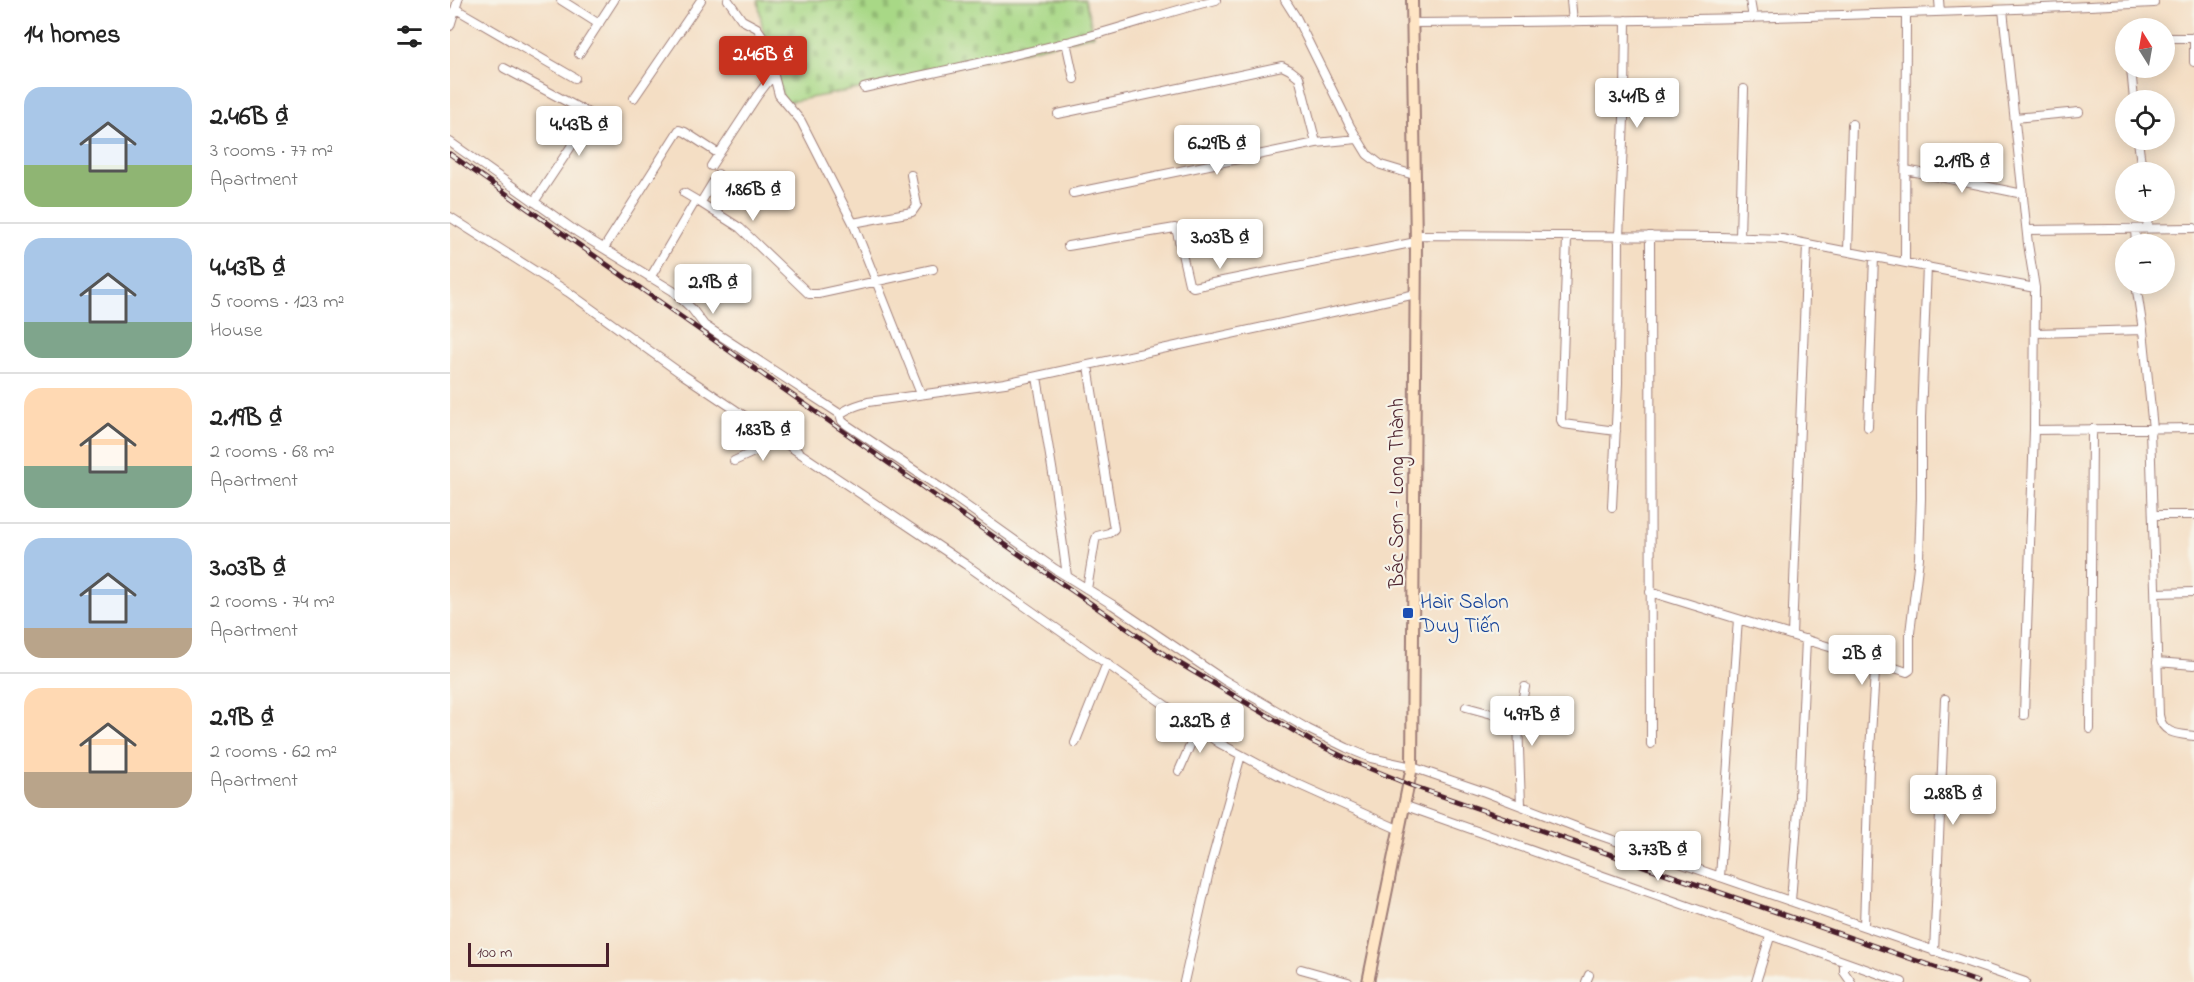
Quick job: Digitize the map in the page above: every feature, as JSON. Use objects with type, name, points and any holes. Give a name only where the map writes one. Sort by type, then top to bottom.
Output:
[{"type":"main road","name":"Bắc Sơn - Long Thành","points":[[1368,982],[1406,806],[1412,767],[1416,239],[1412,0]]},
{"type":"street","points":[[561,0],[599,24]]},
{"type":"street","points":[[579,54],[614,0]]},
{"type":"street","points":[[634,98],[701,0]]},
{"type":"street","points":[[728,0],[742,20],[757,28],[761,33],[779,95],[801,121],[853,223],[921,394]]},
{"type":"street","points":[[864,88],[1066,42],[1216,0]]},
{"type":"street","points":[[1285,0],[1367,154],[1381,165],[1414,175]]},
{"type":"street","points":[[1571,0],[1573,22]]},
{"type":"street","points":[[1750,0],[1753,18]]},
{"type":"street","points":[[1940,0],[1940,12]]},
{"type":"street","points":[[2011,0],[2012,10]]},
{"type":"street","points":[[1412,23],[1573,22],[1906,14],[2108,3],[2154,3]]},
{"type":"street","points":[[450,26],[457,4],[575,78]]},
{"type":"street","points":[[2003,10],[2035,288],[2034,430],[2024,715]]},
{"type":"street","points":[[1905,262],[1906,14]]},
{"type":"street","points":[[1612,507],[1616,431],[1626,20]]},
{"type":"street","points":[[2175,38],[2193,37],[2194,62]]},
{"type":"street","points":[[1066,42],[1074,78]]},
{"type":"street","points":[[1058,114],[1282,66],[1299,77],[1316,143]]},
{"type":"street","points":[[504,68],[590,114],[586,124],[534,202]]},
{"type":"street","points":[[711,166],[773,75]]},
{"type":"street","points":[[1740,237],[1744,89]]},
{"type":"street","points":[[2015,118],[2079,112]]},
{"type":"street","points":[[1848,252],[1852,124]]},
{"type":"street","points":[[603,248],[679,130],[719,154]]},
{"type":"street","points":[[1073,193],[1316,143],[1357,139]]},
{"type":"street","points":[[450,141],[534,202],[673,291],[692,309],[704,325],[840,414],[842,421],[847,425],[1067,576],[1224,680],[1308,729],[1371,758],[1412,767],[1521,805],[1584,830],[2025,982]]},
{"type":"street","points":[[1906,170],[2024,194]]},
{"type":"street","points":[[650,278],[698,201],[718,174]]},
{"type":"street","points":[[853,223],[912,212],[917,205],[911,175]]},
{"type":"street","points":[[684,193],[740,228],[809,294],[933,269]]},
{"type":"street","points":[[450,216],[568,292],[680,372],[776,435],[1241,755],[1291,782],[1400,830]]},
{"type":"street","points":[[2147,222],[2148,228]]},
{"type":"street","points":[[1068,246],[1173,228],[1177,232],[1189,284],[1195,287],[1416,239],[1740,237],[1782,239],[2035,288]]},
{"type":"street","points":[[2027,230],[2194,228]]},
{"type":"street","points":[[2135,229],[2135,234]]},
{"type":"street","points":[[1650,236],[1651,744]]},
{"type":"street","points":[[1567,237],[1561,420],[1563,424],[1616,431]]},
{"type":"street","points":[[1792,635],[1807,244]]},
{"type":"street","points":[[1868,427],[1874,256]]},
{"type":"street","points":[[1874,667],[1880,663],[1907,672],[1910,670],[1910,633],[1920,528],[1927,266]]},
{"type":"street","points":[[840,414],[852,406],[868,402],[1005,383],[1416,294]]},
{"type":"street","points":[[2137,294],[2152,429],[2160,722],[2169,732],[2194,736]]},
{"type":"street","points":[[2036,333],[2143,330]]},
{"type":"street","points":[[1087,589],[1097,536],[1114,529],[1088,366]]},
{"type":"street","points":[[1037,376],[1067,576]]},
{"type":"street","points":[[2034,430],[2194,428]]},
{"type":"street","points":[[2090,729],[2092,429]]},
{"type":"street","points":[[734,461],[758,450],[776,435]]},
{"type":"street","points":[[2153,515],[2194,515]]},
{"type":"street","points":[[1650,591],[1859,656],[1874,667],[1864,926]]},
{"type":"street","points":[[2156,592],[2194,592]]},
{"type":"street","points":[[1720,877],[1738,618]]},
{"type":"street","points":[[1791,901],[1799,797],[1806,639]]},
{"type":"street","points":[[2157,662],[2194,665]]},
{"type":"street","points":[[1075,743],[1107,663]]},
{"type":"street","points":[[1521,805],[1518,720],[1525,687]]},
{"type":"street","points":[[1934,951],[1945,699]]},
{"type":"street","points":[[1466,707],[1518,720]]},
{"type":"street","points":[[1179,771],[1198,727]]},
{"type":"street","points":[[1184,982],[1209,873],[1241,755]]},
{"type":"street","points":[[1406,806],[1902,982]]},
{"type":"street","points":[[1756,982],[1770,936]]},
{"type":"street","points":[[1844,963],[1844,972],[1851,982]]},
{"type":"street","points":[[1301,969],[1348,982]]},
{"type":"green space","points":[[758,0],[1085,0],[1094,35],[864,88],[784,103],[764,38]]},
{"type":"railway","points":[[450,154],[958,512],[1167,656],[1311,741],[1410,785],[1978,982]]},
{"type":"place","name":"Hair Salon Duy Tiến","points":[[1408,613]]}]
